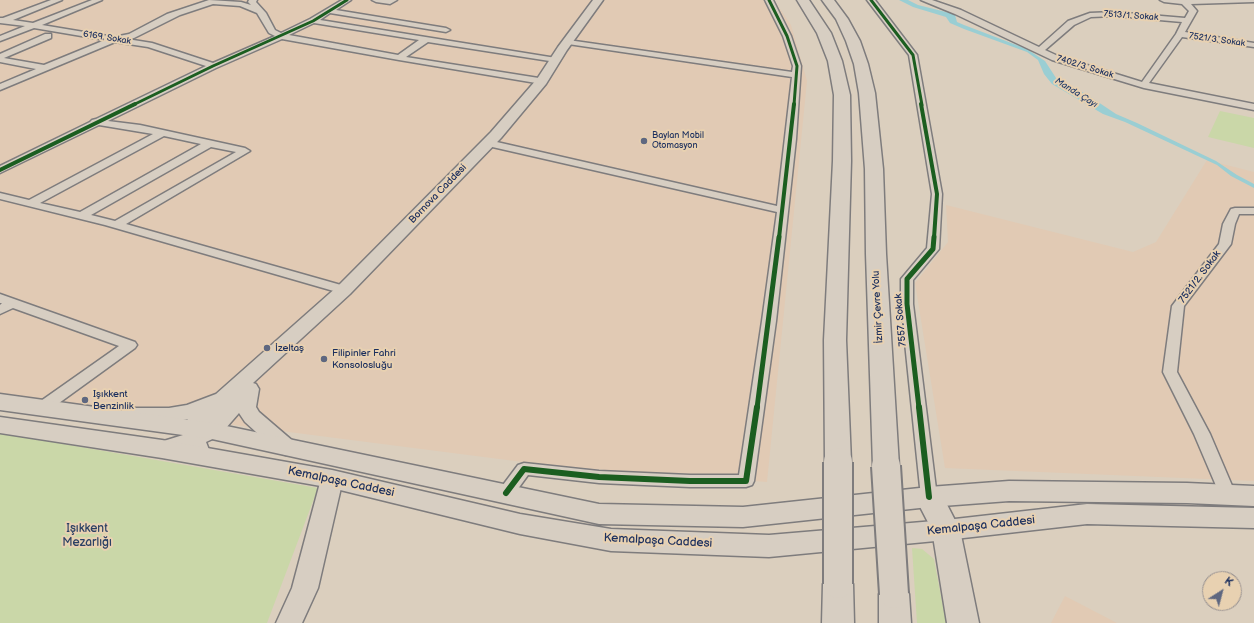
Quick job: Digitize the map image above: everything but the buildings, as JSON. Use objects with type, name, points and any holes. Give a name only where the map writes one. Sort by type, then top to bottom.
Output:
[{"type":"highway","name":"İzmir Çevre Yolu","points":[[829,1],[842,18],[853,41],[861,64],[867,93],[874,169],[876,254],[886,466],[895,608]]},
{"type":"highway","points":[[804,2],[824,32],[838,72],[842,95],[842,161],[836,340],[838,623]]},
{"type":"highway","points":[[928,496],[946,530],[963,623]]},
{"type":"main road","name":"Bornova Caddesi","points":[[199,438],[257,370],[344,290],[488,143],[521,107],[542,81],[598,0]]},
{"type":"main road","name":"Bornova Caddesi","points":[[110,416],[169,414],[191,411],[212,402],[257,370]]},
{"type":"main road","points":[[257,370],[248,391],[246,407],[252,417],[286,447]]},
{"type":"main road","points":[[199,438],[248,391]]},
{"type":"main road","name":"Kemalpaşa Caddesi","points":[[0,402],[110,416],[199,438],[332,479],[520,524],[611,540],[769,546],[946,530],[1086,514],[1254,518]]},
{"type":"main road","name":"Kemalpaşa Caddesi","points":[[0,425],[162,449],[199,438],[286,447],[599,514],[743,517],[928,496],[1009,491],[1254,496]]},
{"type":"main road","points":[[289,623],[305,588],[332,479]]},
{"type":"street","points":[[1,21],[58,0]]},
{"type":"street","points":[[0,39],[98,0]]},
{"type":"street","points":[[253,0],[252,2],[272,31],[281,36],[399,58],[542,81]]},
{"type":"street","points":[[0,170],[95,122],[213,66],[313,21],[347,0]]},
{"type":"street","points":[[376,0],[390,2],[393,0]]},
{"type":"street","points":[[506,493],[524,469],[614,477],[690,481],[746,481],[769,321],[793,118],[796,75],[796,66],[788,36],[769,0]]},
{"type":"street","name":"7557. Sokak","points":[[871,0],[906,44],[912,55],[937,194],[933,249],[907,279],[907,304],[928,496]]},
{"type":"street","name":"7402/3. Sokak","points":[[926,0],[958,12],[1055,58],[1144,85],[1254,107]]},
{"type":"street","points":[[1164,0],[1212,3],[1252,0]]},
{"type":"street","points":[[0,87],[114,39],[131,36],[177,14],[216,1],[241,4],[259,11]]},
{"type":"street","points":[[1144,85],[1180,34],[1193,11],[1184,1]]},
{"type":"street","points":[[329,11],[446,30]]},
{"type":"street","name":"7513/1. Sokak","points":[[1040,51],[1071,23],[1090,15],[1114,14],[1187,20]]},
{"type":"street","name":"6169. Sokak","points":[[1,21],[149,45],[213,66]]},
{"type":"street","points":[[313,21],[556,60]]},
{"type":"street","points":[[19,32],[62,39]]},
{"type":"street","name":"7521/3. Sokak","points":[[1180,34],[1254,45]]},
{"type":"street","points":[[0,58],[48,36]]},
{"type":"street","points":[[399,58],[426,40]]},
{"type":"street","points":[[568,42],[796,75]]},
{"type":"street","points":[[0,58],[44,68]]},
{"type":"street","points":[[95,122],[140,128],[245,151],[116,225]]},
{"type":"street","points":[[31,203],[162,133]]},
{"type":"street","points":[[82,216],[210,143]]},
{"type":"street","points":[[488,143],[782,210]]},
{"type":"street","points":[[0,196],[116,225],[344,290]]},
{"type":"street","name":"7521/2. Sokak","points":[[1228,495],[1202,434],[1170,372],[1178,306],[1225,244],[1229,224],[1235,211],[1254,211]]},
{"type":"street","points":[[0,310],[6,300],[130,345],[43,407]]},
{"type":"shaded area","points":[[0,0],[774,0],[791,25],[807,81],[767,482],[554,466],[0,395]]},
{"type":"shaded area","points":[[1207,160],[1254,172],[1254,481],[945,468],[915,283],[948,242],[946,205],[1133,252],[1156,242]]},
{"type":"shaded area","points":[[1065,596],[1117,623],[1051,623]]},
{"type":"green space","points":[[1220,111],[1254,118],[1254,148],[1208,137]]},
{"type":"green space","name":"Işıkkent Mezarlığı","points":[[0,433],[318,488],[267,623],[0,623]]},
{"type":"green space","points":[[912,548],[922,549],[934,559],[946,623],[917,623]]},
{"type":"water","name":"Manda Çayı","points":[[899,0],[908,0],[918,5],[950,13],[955,15],[957,22],[1027,49],[1045,61],[1056,78],[1069,86],[1086,94],[1116,114],[1216,161],[1254,184],[1254,188],[1231,176],[1217,165],[1125,122],[1103,114],[1052,84],[1044,74],[1038,60],[1027,52],[964,29],[950,23],[946,17],[913,7]]},
{"type":"cycle path","points":[[0,170],[213,66],[313,21],[347,0]]},
{"type":"cycle path","points":[[506,493],[524,469],[599,477],[690,481],[746,481],[769,321],[791,139],[797,66],[787,36],[769,0]]},
{"type":"cycle path","points":[[871,0],[913,55],[937,194],[933,249],[907,279],[907,304],[929,497]]},
{"type":"place","name":"Baylan Mobil Otomasyon","points":[[644,141]]},
{"type":"place","name":"İzeltaş","points":[[267,348]]},
{"type":"place","name":"Filipinler Fahri Konsolosluğu","points":[[324,359]]},
{"type":"place","name":"Işıkkent Benzinlik","points":[[85,400]]}]
